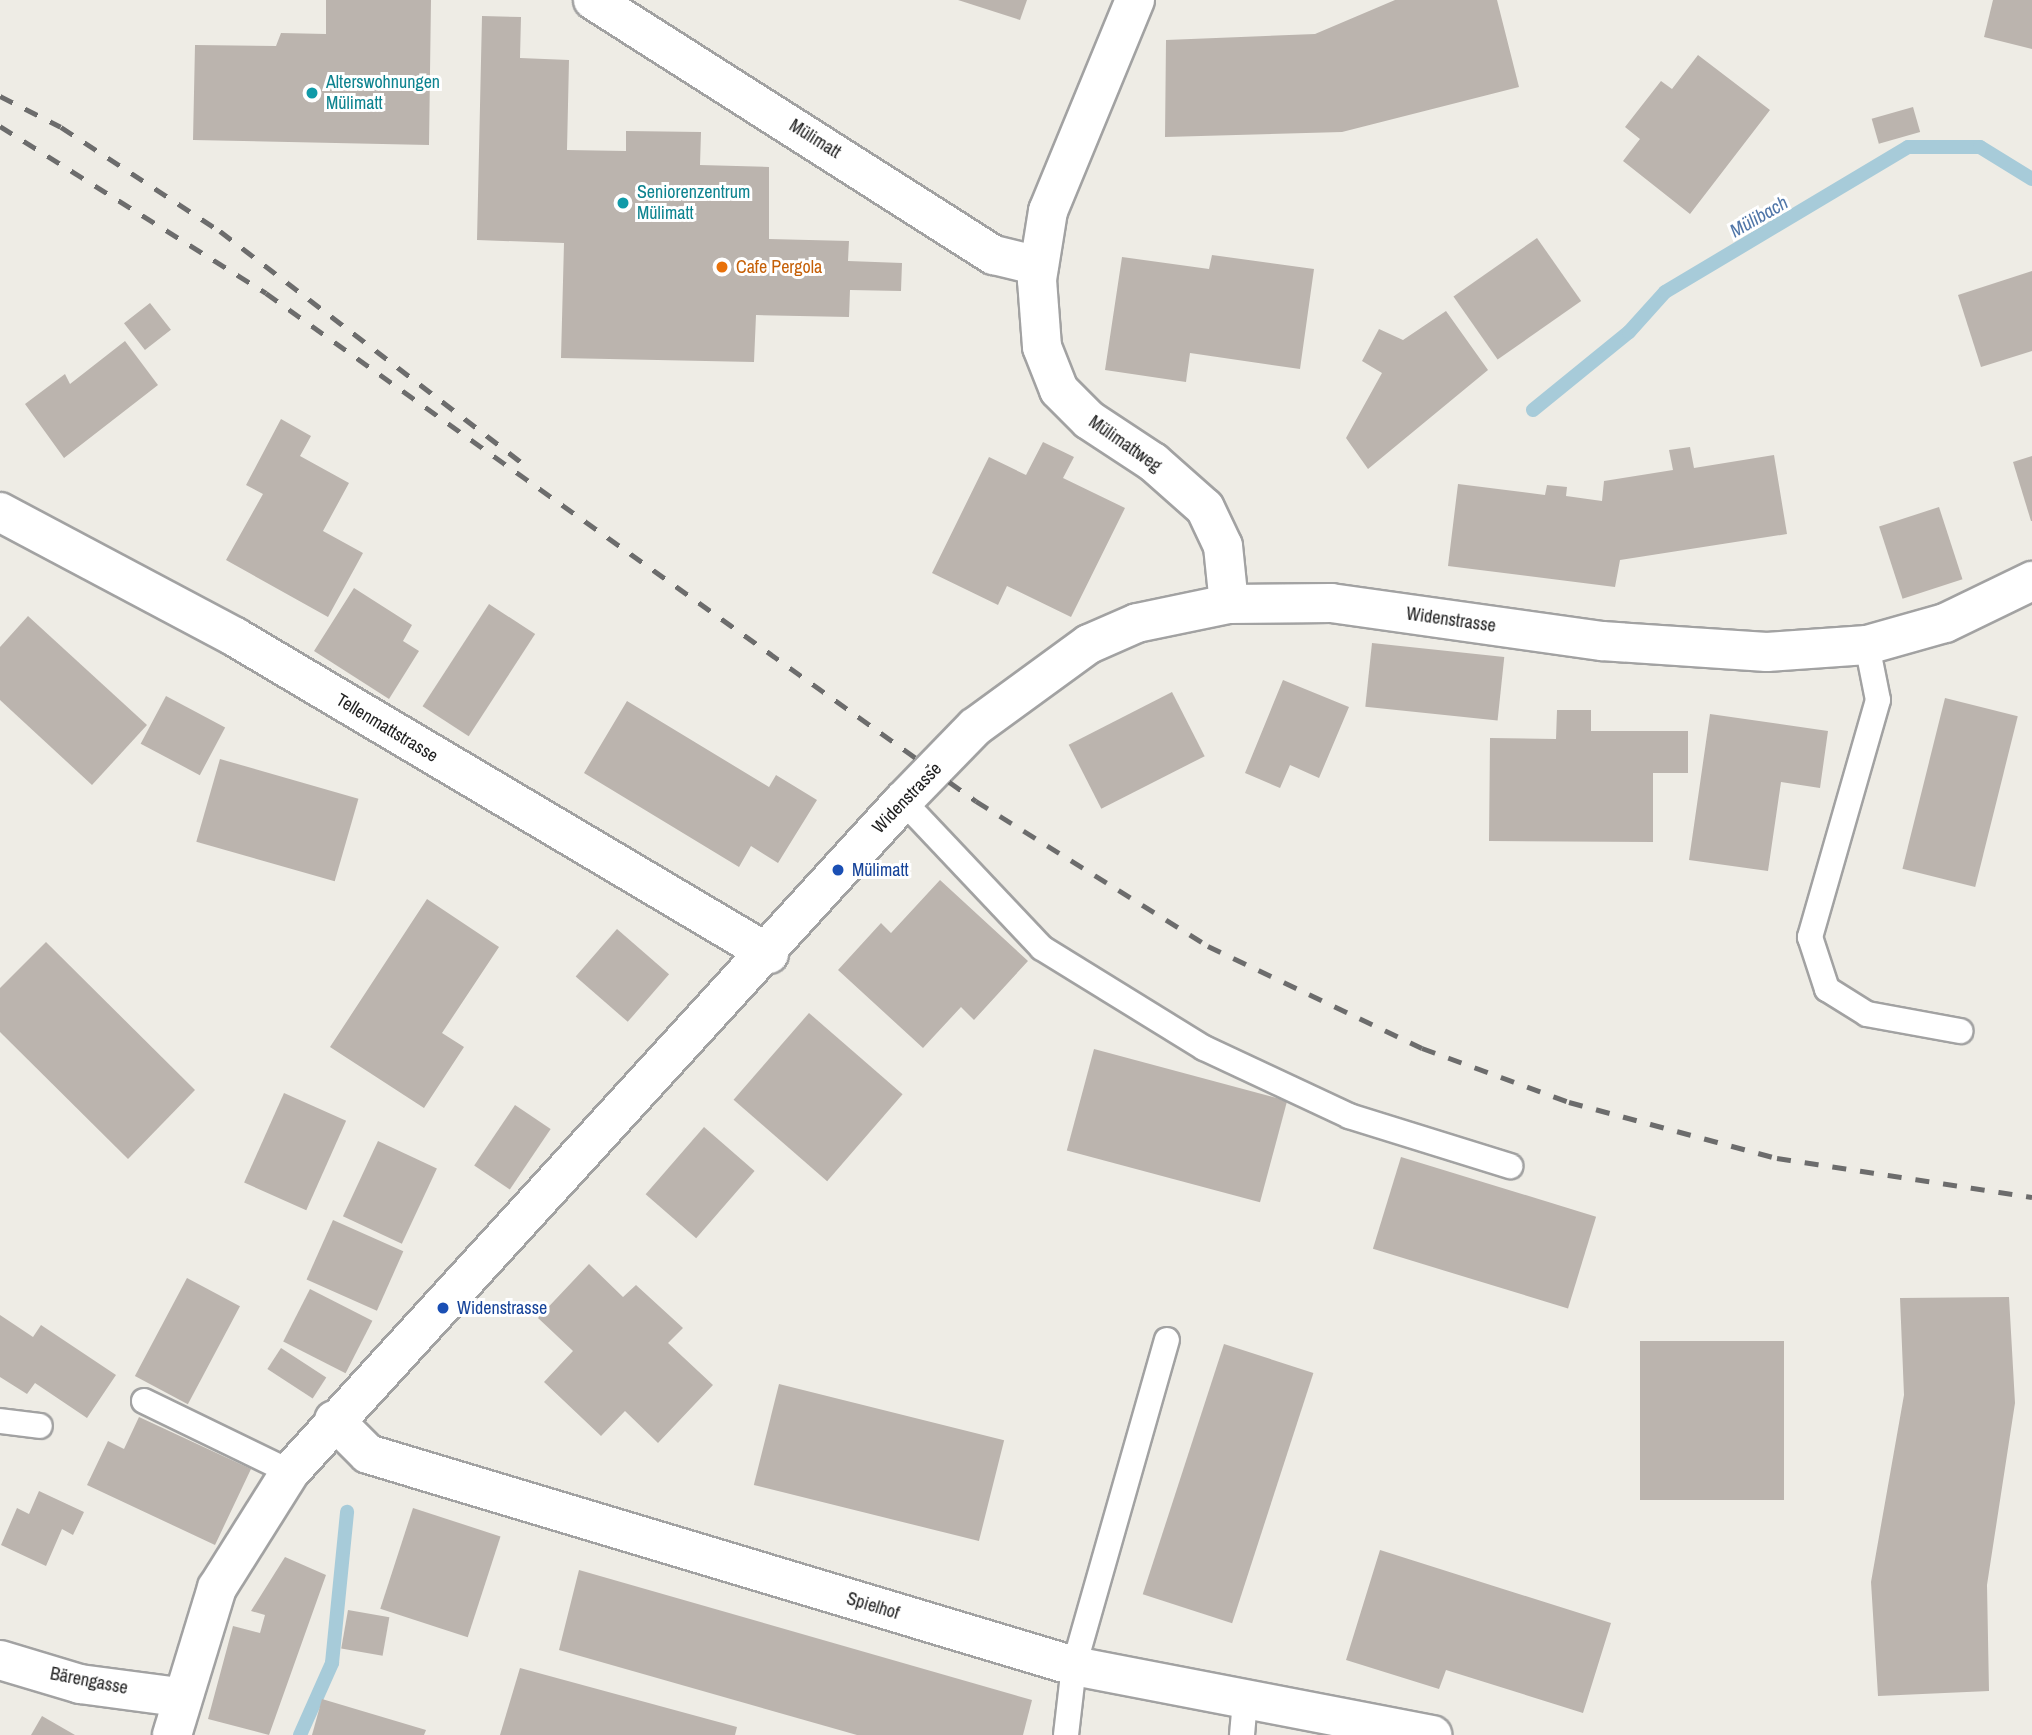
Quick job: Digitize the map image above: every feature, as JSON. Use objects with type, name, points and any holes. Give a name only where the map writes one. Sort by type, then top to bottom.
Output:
[{"type":"street","name":"Mülimatt","points":[[593,0],[994,255],[1039,266]]},
{"type":"street","name":"Mülimattweg","points":[[1135,0],[1049,206],[1039,266],[1042,347],[1059,390],[1088,420],[1153,462],[1205,508],[1223,546],[1229,604]]},
{"type":"street","name":"Tellenmattstrasse","points":[[0,512],[235,637],[769,954]]},
{"type":"street","name":"Widenstrasse","points":[[172,1735],[179,1697],[217,1588],[290,1472],[334,1420],[769,954],[903,801],[975,727],[1088,644],[1137,623],[1229,604],[1331,603],[1602,641],[1754,651],[1867,645],[1945,623],[2032,581]]},
{"type":"street","name":"Spielhof","points":[[334,1420],[368,1454],[1244,1717],[1432,1735]]},
{"type":"street","name":"Bärengasse","points":[[0,1660],[80,1684],[179,1697]]},
{"type":"lane","points":[[1867,645],[1878,700],[1810,937],[1827,989],[1867,1014],[1960,1031]]},
{"type":"lane","points":[[903,801],[1042,948],[1204,1048],[1349,1116],[1510,1167]]},
{"type":"lane","points":[[1066,1735],[1074,1666],[1167,1340]]},
{"type":"lane","points":[[144,1401],[290,1472]]},
{"type":"lane","points":[[0,1421],[40,1426]]},
{"type":"building","name":"Alterswohnungen Mülimatt","points":[[326,0],[431,0],[429,145],[193,140],[195,45],[276,46],[281,33],[326,34]]},
{"type":"building","points":[[958,0],[1027,0],[1020,20]]},
{"type":"building","points":[[1395,0],[1497,0],[1519,87],[1342,132],[1165,137],[1166,40],[1315,34]]},
{"type":"building","points":[[1993,0],[2032,0],[2032,49],[1984,37]]},
{"type":"building","name":"Seniorenzentrum Mülimatt","points":[[482,16],[521,17],[520,58],[569,60],[567,150],[626,151],[626,131],[701,132],[700,165],[769,167],[769,239],[849,241],[848,261],[902,263],[901,291],[850,290],[849,317],[756,315],[754,362],[561,358],[564,243],[477,240]]},
{"type":"building","points":[[1698,55],[1770,110],[1690,214],[1623,161],[1640,139],[1625,127],[1661,81],[1672,89]]},
{"type":"building","points":[[1913,107],[1920,132],[1879,144],[1872,119]]},
{"type":"building","points":[[1537,238],[1581,301],[1498,360],[1453,297]]},
{"type":"building","points":[[1212,255],[1314,269],[1300,369],[1190,353],[1186,382],[1105,370],[1122,257],[1209,269]]},
{"type":"building","points":[[2032,271],[2032,351],[1981,367],[1958,295]]},
{"type":"building","points":[[150,303],[171,330],[145,350],[124,323]]},
{"type":"building","points":[[1446,311],[1488,370],[1368,469],[1346,438],[1382,373],[1362,361],[1379,329],[1403,340]]},
{"type":"building","points":[[125,341],[158,385],[64,458],[25,404],[65,374],[70,384]]},
{"type":"building","points":[[281,419],[311,436],[300,456],[349,483],[323,531],[363,553],[328,617],[226,560],[263,494],[246,485]]},
{"type":"building","points":[[1043,442],[1074,457],[1063,478],[1125,508],[1071,617],[1007,586],[998,605],[932,573],[989,457],[1026,475]]},
{"type":"building","points":[[1690,447],[1694,468],[1774,455],[1787,534],[1620,560],[1615,587],[1448,566],[1458,484],[1545,495],[1547,485],[1567,487],[1566,496],[1602,501],[1604,481],[1673,470],[1669,450]]},
{"type":"building","points":[[2032,456],[2032,521],[2031,521],[2013,462]]},
{"type":"building","points":[[1939,507],[1962,579],[1903,599],[1879,526]]},
{"type":"building","points":[[354,588],[412,625],[403,641],[419,651],[389,699],[314,651]]},
{"type":"building","points":[[489,604],[535,634],[469,736],[423,706]]},
{"type":"building","points":[[28,616],[147,725],[92,785],[0,700],[0,647]]},
{"type":"building","points":[[1372,643],[1504,657],[1498,721],[1365,707]]},
{"type":"building","points":[[1283,680],[1349,707],[1319,778],[1290,765],[1280,788],[1245,773]]},
{"type":"building","points":[[1172,692],[1205,756],[1101,809],[1069,745]]},
{"type":"building","points":[[166,696],[225,727],[200,775],[141,744]]},
{"type":"building","points":[[1945,698],[2018,716],[1975,887],[1902,869]]},
{"type":"building","points":[[627,701],[769,787],[776,775],[817,800],[778,863],[751,846],[739,867],[584,773]]},
{"type":"building","points":[[1557,710],[1591,710],[1591,731],[1688,731],[1688,773],[1653,773],[1653,842],[1489,841],[1490,738],[1556,739]]},
{"type":"building","points":[[1710,714],[1828,731],[1820,788],[1781,782],[1768,871],[1689,860]]},
{"type":"building","points":[[220,759],[358,799],[335,881],[196,842]]},
{"type":"building","points":[[940,880],[1028,961],[974,1020],[961,1007],[923,1048],[838,970],[881,923],[891,933]]},
{"type":"building","points":[[427,899],[499,947],[442,1033],[464,1047],[424,1108],[330,1047]]},
{"type":"building","points":[[617,929],[669,974],[628,1022],[576,977]]},
{"type":"building","points":[[46,942],[195,1090],[128,1159],[0,1032],[0,988]]},
{"type":"building","points":[[809,1013],[903,1094],[827,1181],[734,1100]]},
{"type":"building","points":[[1094,1049],[1287,1101],[1260,1202],[1067,1150]]},
{"type":"building","points":[[284,1093],[346,1121],[306,1210],[244,1183]]},
{"type":"building","points":[[515,1105],[551,1129],[510,1190],[474,1166]]},
{"type":"building","points":[[704,1127],[755,1171],[696,1238],[646,1194]]},
{"type":"building","points":[[378,1141],[437,1168],[402,1244],[343,1216]]},
{"type":"building","points":[[1401,1157],[1596,1217],[1568,1308],[1373,1249]]},
{"type":"building","points":[[333,1220],[403,1251],[377,1311],[307,1279]]},
{"type":"building","points":[[589,1264],[623,1297],[636,1285],[683,1328],[668,1343],[713,1385],[658,1443],[625,1411],[601,1436],[544,1382],[573,1351],[538,1318]]},
{"type":"building","points":[[187,1278],[240,1306],[188,1404],[135,1376]]},
{"type":"building","points":[[310,1289],[372,1321],[346,1373],[283,1342]]},
{"type":"building","points":[[2009,1297],[2015,1403],[1987,1585],[1989,1691],[1878,1696],[1871,1582],[1904,1395],[1900,1298]]},
{"type":"building","points":[[0,1315],[33,1337],[41,1325],[116,1375],[87,1418],[35,1383],[27,1394],[0,1377]]},
{"type":"building","points":[[1640,1341],[1784,1341],[1784,1500],[1640,1500]]},
{"type":"building","points":[[1224,1344],[1313,1373],[1232,1623],[1143,1594]]},
{"type":"building","points":[[281,1348],[326,1377],[313,1398],[267,1369]]},
{"type":"building","points":[[779,1384],[1004,1440],[979,1541],[754,1485]]},
{"type":"building","points":[[139,1417],[251,1469],[215,1545],[87,1485],[108,1441],[124,1449]]},
{"type":"building","points":[[39,1491],[84,1512],[73,1535],[62,1529],[46,1566],[1,1545],[17,1508],[29,1514]]},
{"type":"building","points":[[413,1508],[500,1536],[468,1637],[380,1609]]},
{"type":"building","points":[[1380,1550],[1611,1623],[1583,1713],[1446,1670],[1439,1689],[1346,1660]]},
{"type":"building","points":[[285,1557],[326,1575],[269,1735],[208,1719],[233,1626],[260,1633],[265,1615],[251,1611]]},
{"type":"building","points":[[579,1570],[1032,1700],[1023,1735],[857,1735],[559,1650]]},
{"type":"building","points":[[348,1610],[389,1617],[383,1656],[341,1648]]},
{"type":"building","points":[[520,1668],[737,1727],[735,1735],[500,1735]]},
{"type":"building","points":[[322,1699],[426,1730],[424,1735],[312,1735]]},
{"type":"building","points":[[42,1716],[75,1735],[31,1735]]},
{"type":"waterway","name":"Mülibach","points":[[1533,410],[1629,332],[1665,292],[1908,147],[1980,147],[2032,179]]},
{"type":"waterway","points":[[300,1735],[332,1663],[347,1512]]},
{"type":"railway","points":[[0,96],[61,127],[220,231],[524,464]]},
{"type":"railway","points":[[0,126],[266,293],[976,801],[1208,946],[1422,1048],[1569,1102],[1777,1158],[2032,1197]]},
{"type":"place","name":"Alterswohnungen Mülimatt","points":[[312,93]]},
{"type":"place","name":"Seniorenzentrum Mülimatt","points":[[623,203]]},
{"type":"place","name":"Cafe Pergola","points":[[722,267]]},
{"type":"place","name":"Mülimatt","points":[[838,870]]},
{"type":"place","name":"Widenstrasse","points":[[443,1308]]}]
